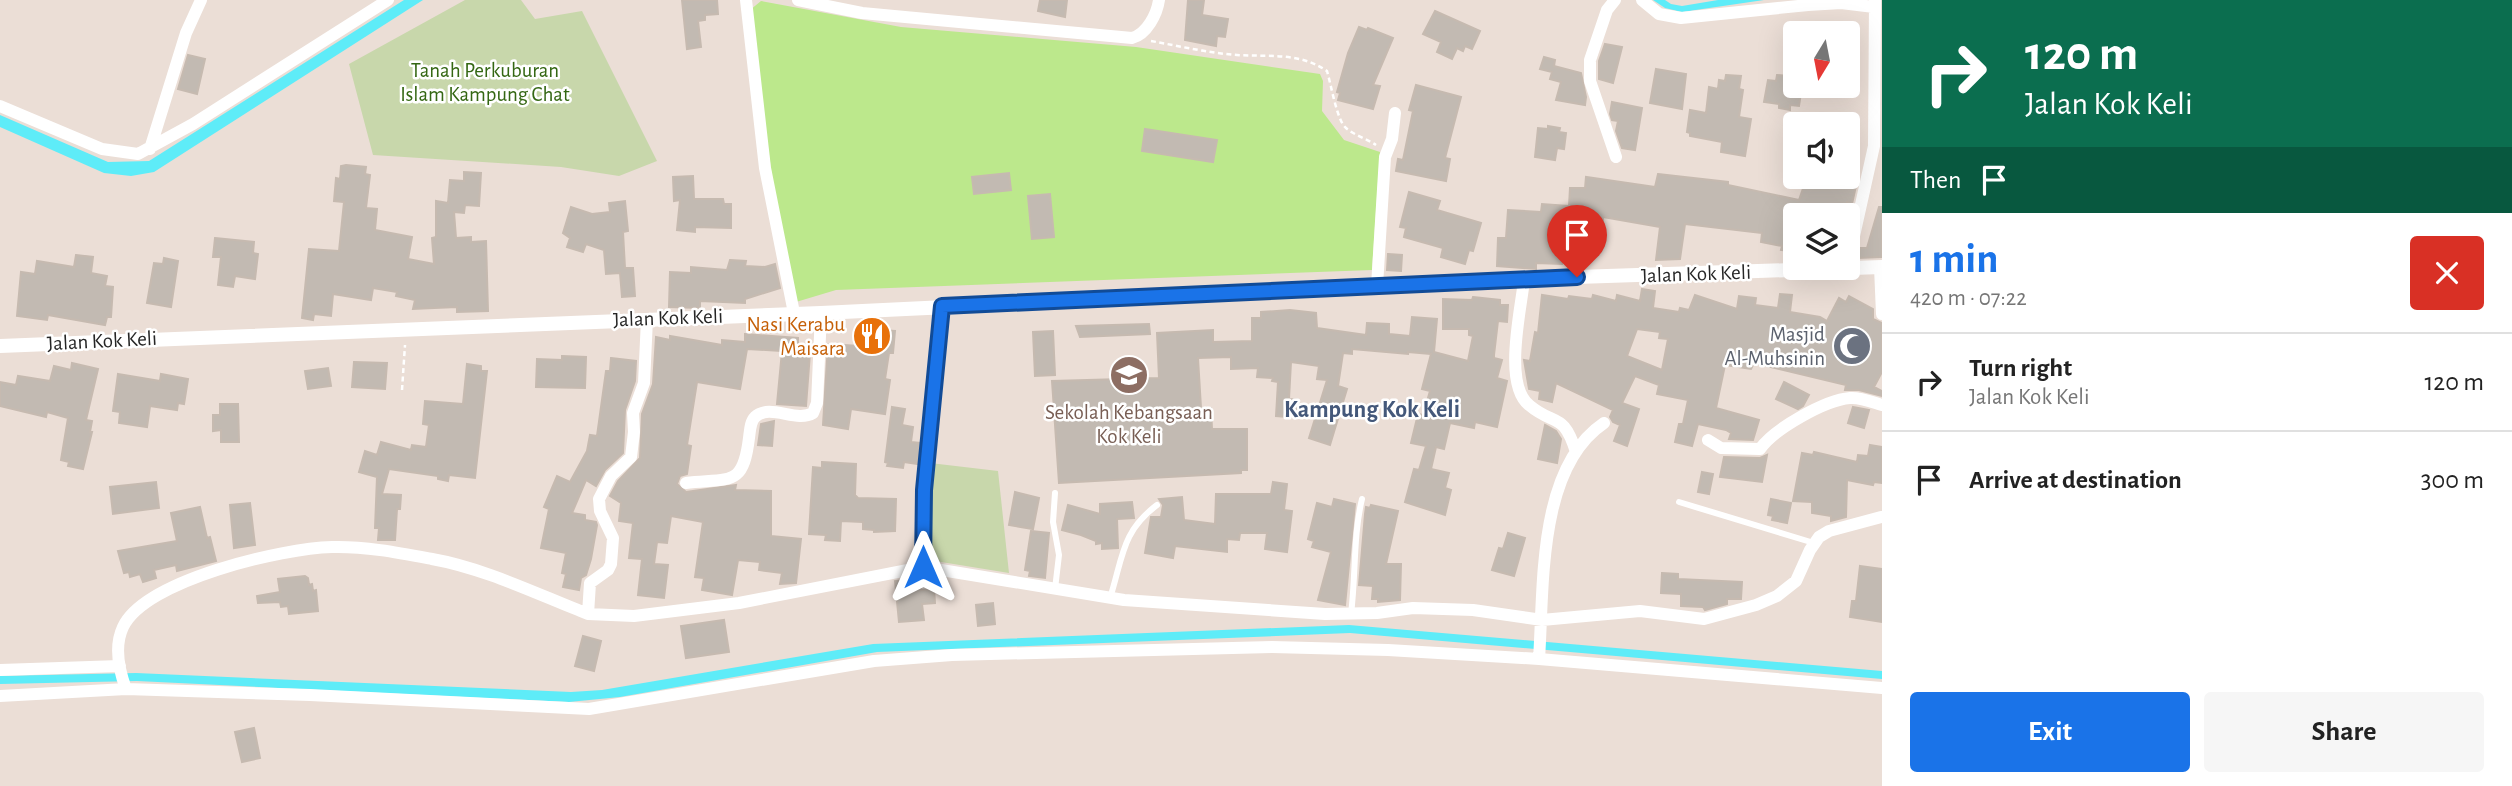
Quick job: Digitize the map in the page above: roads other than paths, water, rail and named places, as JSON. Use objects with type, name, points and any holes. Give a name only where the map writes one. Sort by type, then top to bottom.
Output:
[{"type":"street","points":[[150,149],[186,33],[201,0]]},
{"type":"street","points":[[0,106],[102,149],[138,154],[388,0]]},
{"type":"street","points":[[746,0],[765,168],[794,313]]},
{"type":"street","points":[[798,0],[1138,36],[1155,14],[1159,0]]},
{"type":"street","points":[[1615,0],[1607,10],[1590,60],[1590,81],[1616,157]]},
{"type":"street","points":[[1643,0],[1659,14],[1681,18],[1819,4],[1875,3],[1874,146],[1860,209]]},
{"type":"street","points":[[1377,286],[1385,156],[1392,139],[1395,113]]},
{"type":"street","name":"Jalan Kok Keli","points":[[1860,267],[1881,267]]},
{"type":"street","points":[[1881,267],[1882,314]]},
{"type":"street","name":"Jalan Kok Keli","points":[[0,345],[821,313],[1783,270]]},
{"type":"street","points":[[1524,280],[1515,366],[1517,388],[1532,408],[1563,423],[1576,452]]},
{"type":"street","points":[[923,567],[924,490],[942,306]]},
{"type":"street","points":[[687,483],[724,479],[740,473],[746,465],[752,424],[759,415],[767,413],[799,417],[813,413],[817,403],[821,313]]},
{"type":"street","points":[[588,614],[590,583],[608,570],[611,564],[613,538],[600,511],[599,499],[611,476],[631,457],[633,412],[644,380],[647,319]]},
{"type":"street","points":[[1708,440],[1721,448],[1760,449],[1776,433],[1835,402],[1854,398],[1882,405],[1882,418]]},
{"type":"street","points":[[1539,657],[1549,524],[1564,472],[1576,452],[1604,423]]},
{"type":"street","points":[[125,687],[118,647],[124,626],[138,609],[160,594],[227,567],[327,547],[456,564],[588,614],[634,616],[739,603],[923,567],[1110,598],[1351,614],[1413,608],[1473,610],[1542,620],[1640,611],[1704,619],[1756,605],[1777,596],[1796,581],[1814,543],[1829,531],[1882,517]]},
{"type":"street","points":[[0,696],[125,687],[589,709],[852,663],[952,655],[1147,649],[1320,648],[1539,657],[1882,688]]},
{"type":"street","points":[[0,670],[120,666]]},
{"type":"lane","points":[[1055,493],[1053,522],[1059,555],[1055,589]]},
{"type":"lane","points":[[1351,614],[1355,580],[1355,526],[1362,499]]},
{"type":"lane","points":[[1679,502],[1814,543]]},
{"type":"lane","points":[[1110,598],[1133,527],[1157,505]]},
{"type":"water","points":[[404,0],[423,0],[154,172],[131,176],[104,173],[0,127],[0,115],[108,162],[149,161]]},
{"type":"water","points":[[1653,0],[1665,0],[1682,6],[1718,0],[1764,0],[1682,12],[1665,8]]},
{"type":"water","points":[[1349,625],[1882,671],[1882,679],[1350,633],[877,652],[620,697],[569,702],[137,681],[0,684],[0,676],[136,673],[571,692],[602,690],[873,644]]},
{"type":"place","name":"Nasi Kerabu Maisara","points":[[872,336]]},
{"type":"place","name":"Masjid Al-Muhsinin","points":[[1852,346]]},
{"type":"place","name":"Sekolah Kebangsaan Kok Keli","points":[[1129,375]]},
{"type":"district","name":"Kampung Kok Keli","points":[[1372,410]]},
{"type":"park label","name":"Tanah Perkuburan Islam Kampung Chat","points":[[485,82]]}]
